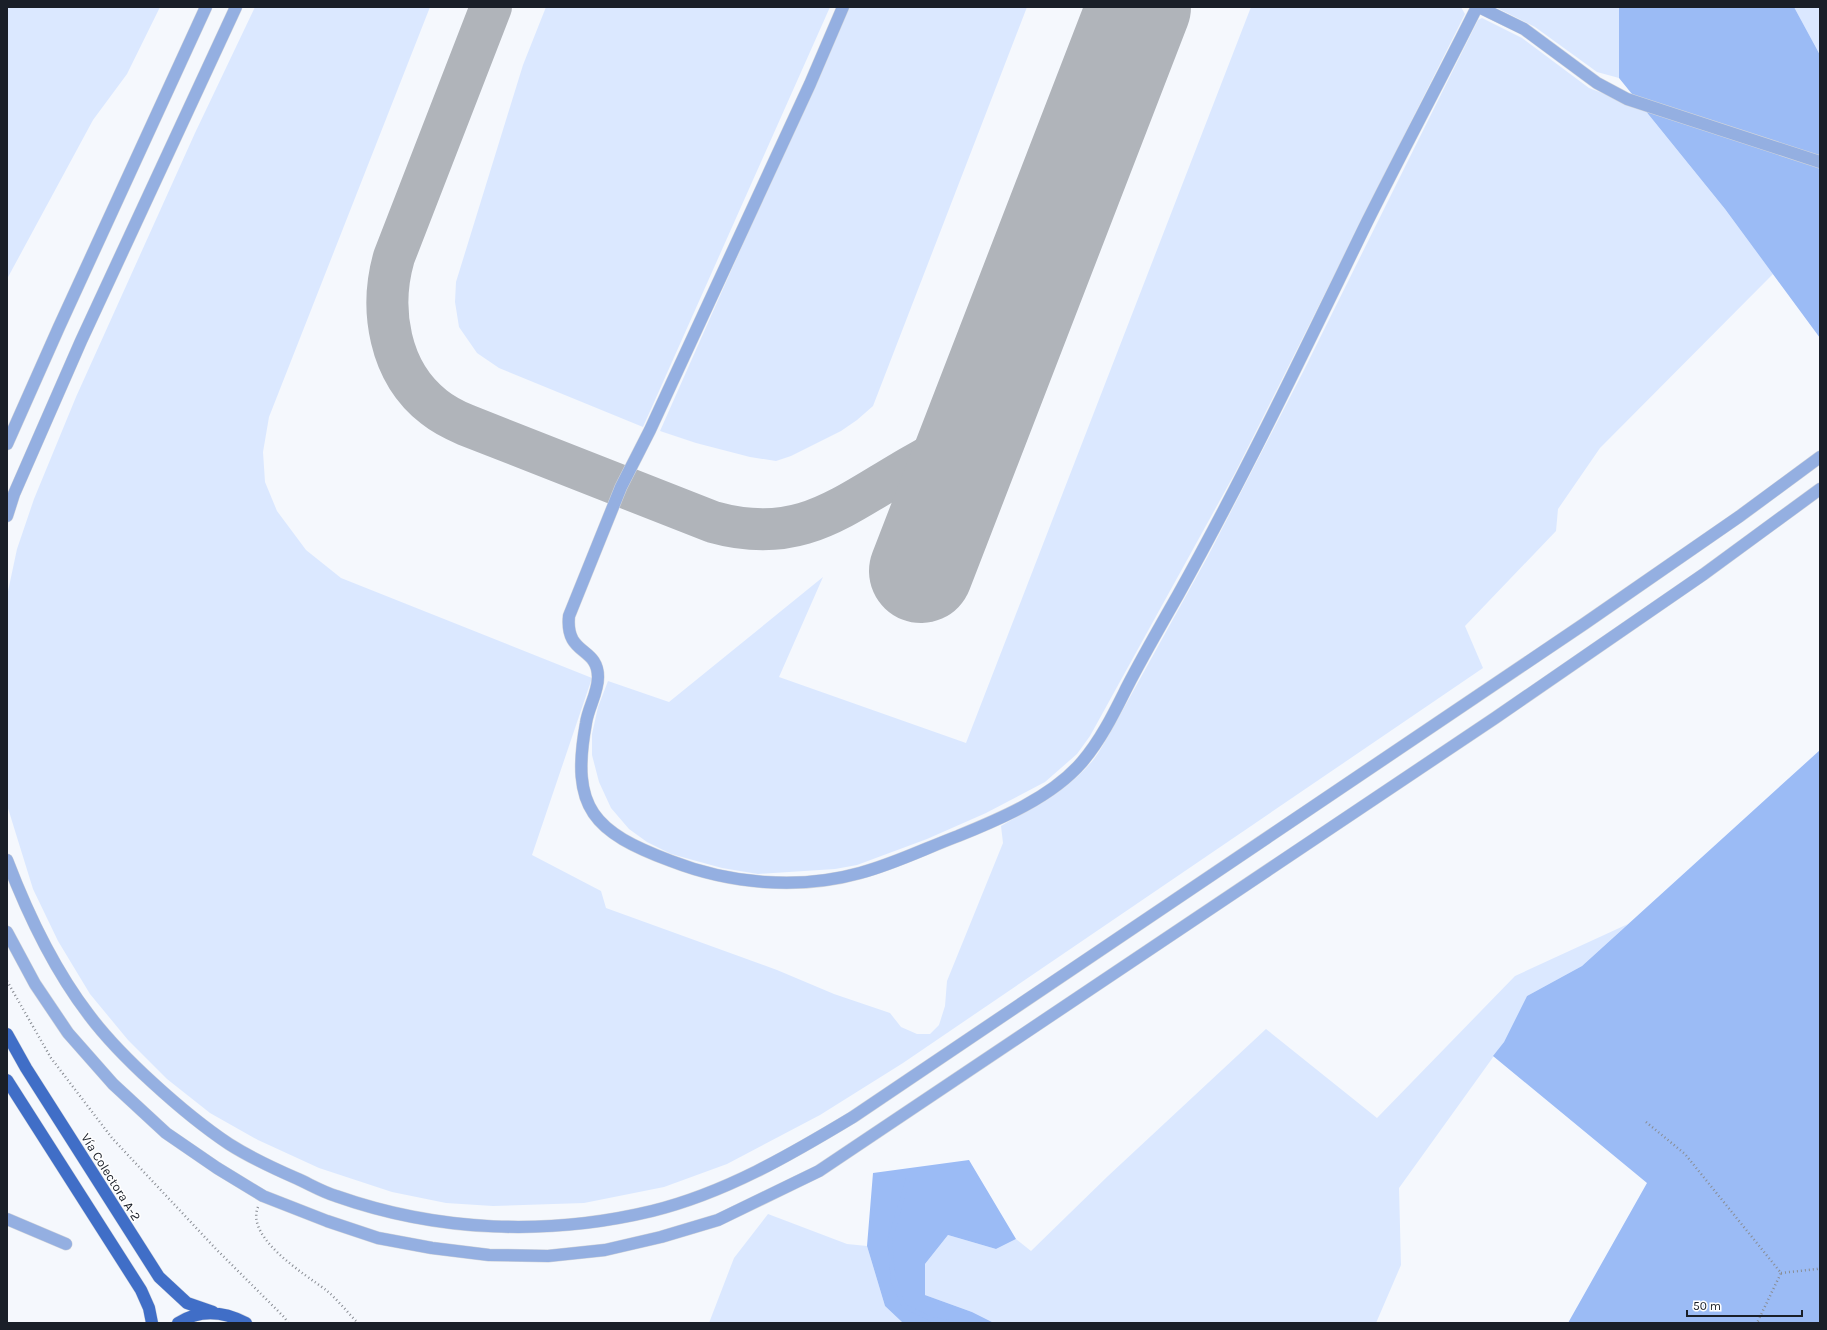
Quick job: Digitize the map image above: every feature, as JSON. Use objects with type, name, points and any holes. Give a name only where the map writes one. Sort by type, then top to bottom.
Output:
[{"type":"main road","name":"Vía Colectora A-2","points":[[7,1034],[26,1068],[158,1277],[187,1303],[213,1312],[234,1317],[246,1323]]},
{"type":"main road","points":[[7,1080],[141,1290],[149,1308],[152,1323]]},
{"type":"main road","points":[[178,1323],[186,1318],[213,1312]]},
{"type":"lane","points":[[7,444],[65,313],[206,7]]},
{"type":"lane","points":[[7,516],[14,494],[82,341],[236,7]]},
{"type":"lane","points":[[843,7],[810,84],[657,416],[621,487],[570,616],[570,635],[574,644],[592,658],[596,664],[598,673],[598,682],[586,720],[581,764],[583,788],[588,805],[599,822],[622,840],[644,851],[704,872],[744,880],[792,882],[822,880],[860,873],[986,824],[1044,794],[1064,780],[1082,762],[1101,736],[1254,453],[1370,216],[1478,7],[1524,29],[1597,84],[1627,99],[1820,162]]},
{"type":"lane","points":[[7,860],[31,920],[58,970],[89,1016],[132,1064],[182,1110],[242,1152],[273,1168],[335,1196],[387,1211],[444,1222],[494,1227],[553,1228],[653,1211],[699,1196],[753,1173],[802,1147],[853,1117],[1590,620],[1734,520],[1820,457]]},
{"type":"lane","points":[[7,932],[35,984],[68,1033],[113,1084],[166,1133],[217,1168],[263,1196],[327,1221],[378,1238],[432,1248],[489,1255],[548,1256],[605,1250],[661,1237],[718,1220],[819,1171],[926,1101],[1508,709],[1704,574],[1820,489]]},
{"type":"lane","points":[[7,1219],[66,1244]]},
{"type":"path","points":[[7,980],[51,1058],[112,1138],[216,1249],[285,1318],[288,1323]]},
{"type":"path","points":[[1646,1122],[1685,1154],[1781,1273]]},
{"type":"path","points":[[263,1196],[257,1210],[258,1226],[266,1238],[291,1265],[327,1291],[358,1323]]},
{"type":"path","points":[[1781,1273],[1817,1270],[1820,1268]]},
{"type":"path","points":[[1757,1323],[1781,1273]]},
{"type":"shaded area","points":[[7,7],[160,7],[127,74],[93,120],[7,279]]},
{"type":"shaded area","points":[[255,7],[430,7],[269,417],[263,452],[265,482],[277,511],[306,550],[341,578],[592,678],[532,855],[601,891],[606,908],[777,970],[834,994],[890,1013],[901,1027],[917,1034],[930,1034],[939,1025],[945,1006],[947,981],[1003,843],[1001,826],[1051,797],[1074,779],[1094,759],[1110,733],[1208,556],[1304,370],[1478,20],[1482,18],[1522,38],[1589,88],[1644,109],[1725,209],[1773,274],[1600,448],[1558,509],[1556,531],[1465,626],[1483,668],[903,1063],[820,1115],[727,1164],[664,1187],[584,1203],[493,1206],[446,1203],[392,1192],[319,1168],[258,1140],[210,1113],[167,1079],[128,1040],[90,994],[58,941],[33,889],[7,805],[7,596],[17,549],[34,499],[76,397],[195,133]]},
{"type":"shaded area","points":[[546,7],[830,7],[643,427],[499,368],[477,353],[459,327],[455,302],[456,282],[523,65]]},
{"type":"shaded area","points":[[848,7],[1027,7],[873,406],[841,431],[791,456],[776,461],[750,457],[696,443],[660,431]]},
{"type":"shaded area","points":[[1251,7],[1461,7],[1465,14],[1235,473],[1090,736],[1077,754],[1045,782],[986,813],[927,839],[857,865],[835,869],[758,874],[722,868],[671,854],[647,842],[629,829],[611,808],[599,782],[592,755],[592,734],[598,707],[608,681],[669,702],[823,577],[779,677],[966,743]]},
{"type":"shaded area","points":[[1495,7],[1619,7],[1619,78],[1597,72],[1535,27]]},
{"type":"shaded area","points":[[1619,7],[1794,7],[1820,55],[1820,338],[1725,209],[1619,78]]},
{"type":"shaded area","points":[[1794,7],[1820,7],[1820,55]]},
{"type":"shaded area","points":[[1820,750],[1820,1323],[1568,1323],[1647,1183],[1493,1056],[1504,1042],[1527,996],[1582,966]]},
{"type":"shaded area","points":[[1628,924],[1582,966],[1527,996],[1504,1042],[1399,1188],[1401,1265],[1376,1323],[994,1323],[972,1312],[925,1295],[925,1264],[948,1235],[996,1249],[1016,1239],[1031,1251],[1108,1176],[1266,1029],[1377,1118],[1515,976]]},
{"type":"shaded area","points":[[969,1160],[1016,1239],[996,1249],[948,1235],[925,1264],[925,1295],[972,1312],[994,1323],[903,1323],[885,1306],[867,1246],[873,1173]]},
{"type":"shaded area","points":[[768,1214],[847,1244],[867,1246],[885,1306],[903,1323],[709,1323],[734,1258]]},
{"type":"waterway","points":[[908,1179],[890,1240],[893,1281],[904,1306],[931,1319],[952,1323]]},
{"type":"taxiway","points":[[491,7],[394,257],[390,277],[388,318],[398,358],[407,376],[419,393],[438,410],[466,425],[713,522],[742,528],[768,529],[791,527],[814,520],[835,511],[944,448],[959,436],[970,423],[982,403],[996,374]]},
{"type":"runway","points":[[921,571],[1139,7]]}]
